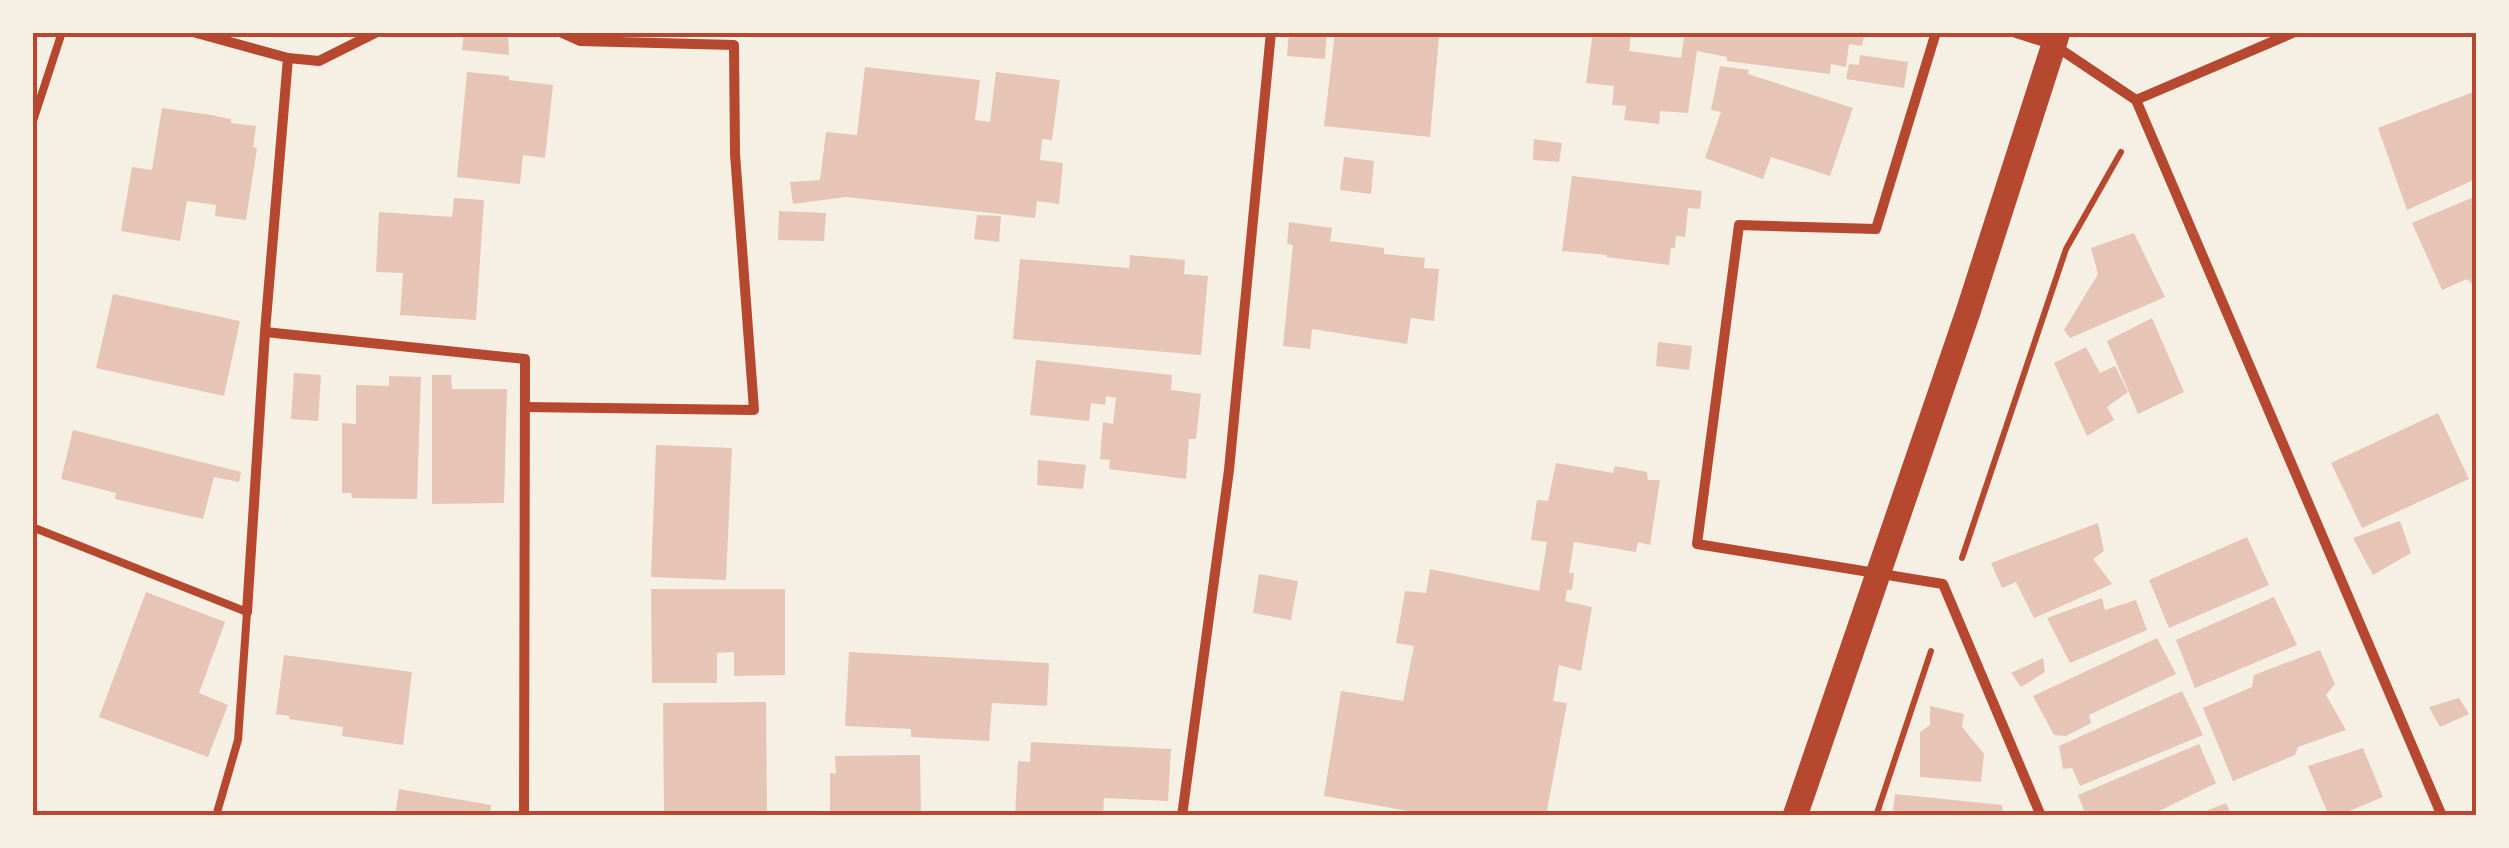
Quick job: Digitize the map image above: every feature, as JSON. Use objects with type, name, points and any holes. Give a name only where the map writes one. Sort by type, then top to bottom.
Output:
[{"type":"main road","points":[[1796,816],[1968,312],[2056,39]]},
{"type":"street","points":[[193,32],[288,58],[320,61],[376,32]]},
{"type":"street","points":[[525,406],[754,410],[735,154],[734,45],[580,41],[560,32]]},
{"type":"street","points":[[1182,816],[1229,470],[1271,32]]},
{"type":"street","points":[[1936,32],[1876,229],[1739,225],[1697,544],[1943,584],[2041,816]]},
{"type":"street","points":[[2013,32],[2056,39],[2136,100],[2442,816]]},
{"type":"street","points":[[2136,100],[2295,32]]},
{"type":"street","points":[[247,612],[288,58]]},
{"type":"street","points":[[265,332],[525,359],[524,816]]},
{"type":"lane","points":[[32,124],[62,32]]},
{"type":"lane","points":[[32,528],[247,612],[238,740],[216,816]]},
{"type":"path","points":[[2037,336],[2066,249],[2122,151]]},
{"type":"building","points":[[464,32],[508,32],[509,55],[462,50]]},
{"type":"building","points":[[1289,32],[1327,32],[1325,59],[1287,56]]},
{"type":"building","points":[[1335,32],[1439,37],[1430,137],[1324,126]]},
{"type":"building","points":[[1593,32],[1631,32],[1629,51],[1681,58],[1685,32],[1865,32],[1862,46],[1849,44],[1846,67],[1831,64],[1830,74],[1727,61],[1727,57],[1697,51],[1688,113],[1660,111],[1659,124],[1624,120],[1626,106],[1612,105],[1614,86],[1586,83]]},
{"type":"building","points":[[1860,55],[1908,62],[1904,88],[1846,79],[1849,64],[1859,65]]},
{"type":"building","points":[[1720,66],[1749,70],[1748,74],[1853,108],[1830,176],[1771,157],[1763,179],[1705,158],[1721,112],[1711,110]]},
{"type":"building","points":[[865,67],[980,80],[975,120],[990,122],[996,72],[1060,80],[1052,140],[1042,139],[1040,160],[1063,163],[1059,204],[1037,201],[1035,218],[846,197],[793,204],[790,182],[820,180],[826,132],[857,135]]},
{"type":"building","points":[[467,72],[553,85],[545,158],[523,155],[520,184],[457,177]]},
{"type":"building","points":[[2476,91],[2476,179],[2407,210],[2378,128]]},
{"type":"building","points":[[162,108],[256,126],[253,147],[257,148],[246,220],[215,216],[216,205],[187,201],[180,241],[121,231],[132,167],[152,170]]},
{"type":"building","points":[[1534,139],[1562,143],[1559,162],[1533,160]]},
{"type":"building","points":[[1344,157],[1374,161],[1371,194],[1340,190]]},
{"type":"building","points":[[1572,176],[1702,191],[1700,209],[1688,208],[1685,237],[1676,236],[1669,265],[1562,251]]},
{"type":"building","points":[[2476,196],[2476,283],[2473,285],[2467,279],[2442,290],[2412,223]]},
{"type":"building","points":[[454,198],[484,200],[476,320],[400,315],[403,273],[376,272],[379,212],[452,217]]},
{"type":"building","points":[[779,211],[826,213],[824,241],[778,240]]},
{"type":"building","points":[[977,215],[1001,216],[999,242],[974,239]]},
{"type":"building","points":[[1289,222],[1332,228],[1330,241],[1384,248],[1384,254],[1425,258],[1424,268],[1439,269],[1434,321],[1411,318],[1407,344],[1312,329],[1310,349],[1283,346],[1293,245],[1287,244]]},
{"type":"building","points":[[2134,233],[2165,297],[2070,338],[2064,330],[2098,274],[2091,248]]},
{"type":"building","points":[[1130,255],[1185,260],[1184,274],[1208,276],[1201,355],[1013,339],[1020,259],[1129,268]]},
{"type":"building","points":[[113,294],[240,321],[224,396],[96,368]]},
{"type":"building","points":[[2152,318],[2184,392],[2138,414],[2107,341]]},
{"type":"building","points":[[1658,342],[1692,346],[1689,370],[1656,366]]},
{"type":"building","points":[[2086,347],[2100,373],[2115,366],[2128,392],[2107,407],[2114,420],[2087,436],[2054,363]]},
{"type":"building","points":[[1036,360],[1172,375],[1171,390],[1201,394],[1196,439],[1189,439],[1186,479],[1109,469],[1110,460],[1100,459],[1103,422],[1113,424],[1116,398],[1106,396],[1105,405],[1091,403],[1089,421],[1030,415]]},
{"type":"building","points":[[294,373],[321,375],[318,421],[291,419]]},
{"type":"building","points":[[432,375],[451,375],[452,389],[507,389],[504,503],[432,504]]},
{"type":"building","points":[[389,376],[421,377],[417,499],[352,498],[351,493],[342,493],[342,423],[356,424],[356,385],[389,386]]},
{"type":"building","points":[[2438,413],[2469,479],[2362,528],[2331,463]]},
{"type":"building","points":[[73,430],[241,472],[239,482],[214,477],[203,519],[115,499],[116,493],[61,479]]},
{"type":"building","points":[[656,445],[732,448],[726,580],[651,577]]},
{"type":"building","points":[[1038,460],[1086,465],[1083,489],[1037,485]]},
{"type":"building","points":[[1556,463],[1613,473],[1615,466],[1647,472],[1648,480],[1660,480],[1650,545],[1638,542],[1636,552],[1574,542],[1569,573],[1574,573],[1572,590],[1567,590],[1565,601],[1592,607],[1581,671],[1559,665],[1553,701],[1567,703],[1546,816],[1436,816],[1324,796],[1341,691],[1403,701],[1414,646],[1396,643],[1405,591],[1426,593],[1430,569],[1539,591],[1547,542],[1531,540],[1537,500],[1548,501]]},
{"type":"building","points":[[2400,521],[2411,553],[2373,575],[2353,538]]},
{"type":"building","points":[[2098,523],[2104,551],[2093,559],[2112,584],[2034,618],[2016,582],[2002,588],[1991,563]]},
{"type":"building","points":[[2247,537],[2269,585],[2169,628],[2149,580]]},
{"type":"building","points":[[1259,574],[1298,581],[1291,620],[1253,613]]},
{"type":"building","points":[[651,589],[785,589],[785,675],[734,676],[734,652],[717,653],[717,683],[652,683]]},
{"type":"building","points":[[146,592],[225,622],[199,693],[228,705],[208,757],[99,717]]},
{"type":"building","points":[[2274,597],[2297,645],[2195,688],[2176,640]]},
{"type":"building","points":[[2102,598],[2105,610],[2136,600],[2147,630],[2070,663],[2047,618]]},
{"type":"building","points":[[2157,638],[2176,674],[2089,715],[2091,723],[2066,736],[2054,735],[2033,696]]},
{"type":"building","points":[[2320,650],[2335,684],[2326,695],[2346,730],[2298,747],[2295,755],[2233,781],[2203,708],[2252,687],[2254,675]]},
{"type":"building","points":[[849,652],[1049,663],[1047,706],[992,703],[989,741],[911,737],[911,729],[845,726]]},
{"type":"building","points":[[284,655],[412,672],[403,745],[342,736],[343,727],[276,714]]},
{"type":"building","points":[[2043,658],[2045,672],[2021,687],[2011,673]]},
{"type":"building","points":[[2182,691],[2203,735],[2080,786],[2072,768],[2063,769],[2059,746]]},
{"type":"building","points":[[2459,698],[2469,714],[2440,727],[2429,707]]},
{"type":"building","points":[[766,702],[767,816],[664,816],[663,703]]},
{"type":"building","points":[[1930,706],[1964,714],[1962,727],[1984,754],[1981,782],[1920,777],[1920,732],[1930,725]]},
{"type":"building","points":[[1031,742],[1171,749],[1168,801],[1104,798],[1103,816],[1015,816],[1018,761],[1030,762]]},
{"type":"building","points":[[2199,744],[2216,783],[2149,816],[2086,816],[2078,795]]},
{"type":"building","points":[[2363,748],[2383,797],[2329,816],[2308,766]]},
{"type":"building","points":[[920,755],[921,816],[830,816],[830,773],[836,774],[835,756]]},
{"type":"building","points":[[399,789],[491,805],[490,816],[395,816]]},
{"type":"building","points":[[1895,794],[2002,805],[2003,816],[1897,816],[1898,811],[1893,810]]},
{"type":"building","points":[[2226,803],[2232,816],[2196,816],[2196,815]]}]
